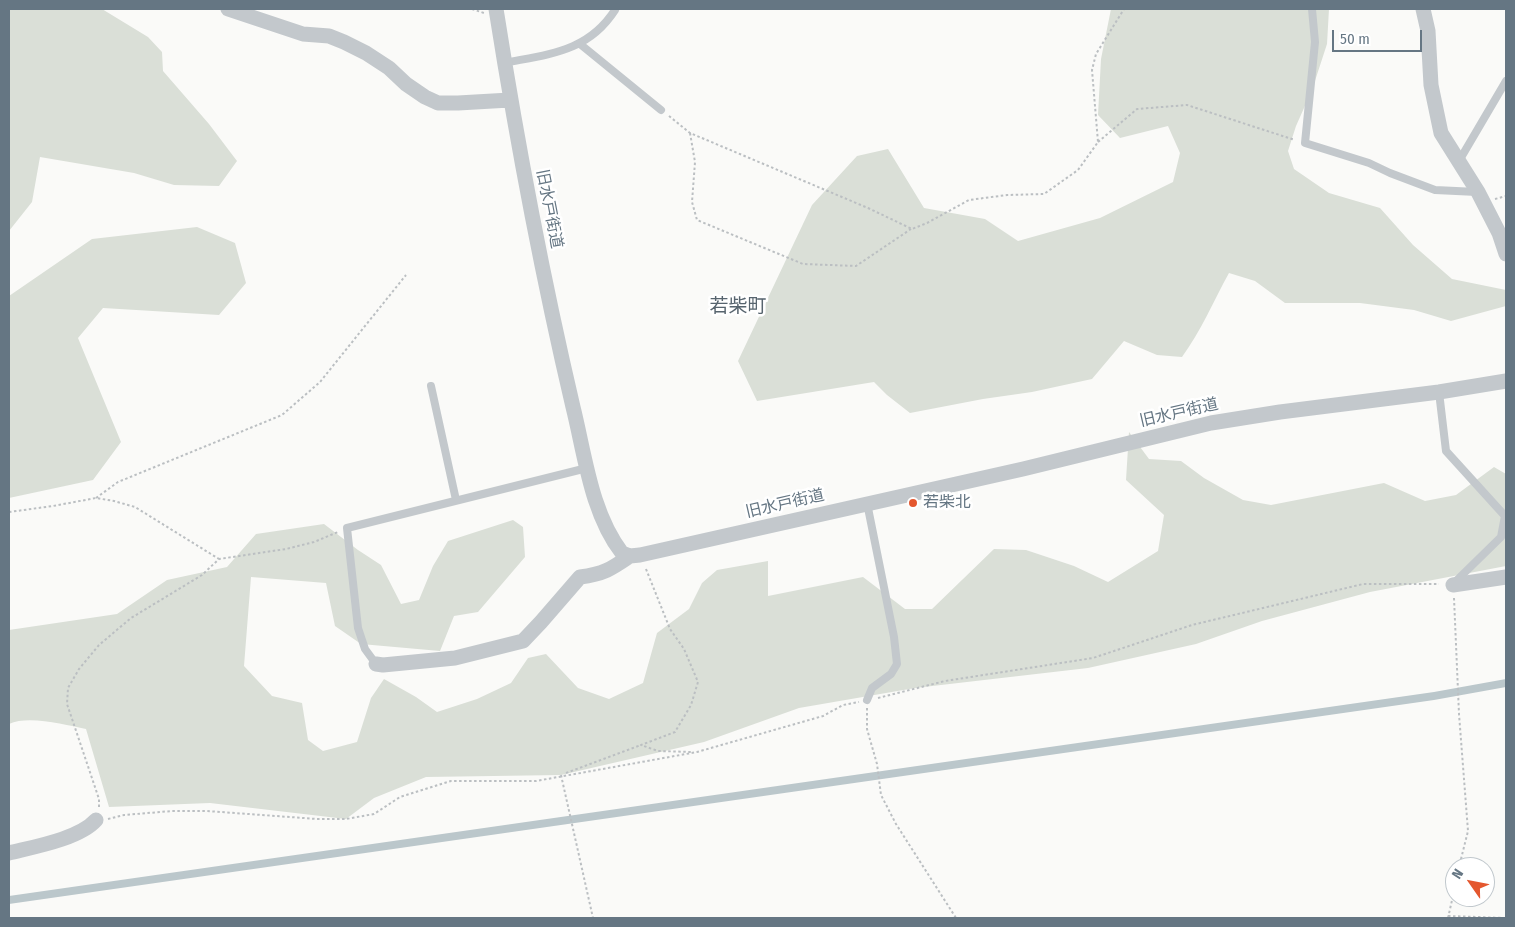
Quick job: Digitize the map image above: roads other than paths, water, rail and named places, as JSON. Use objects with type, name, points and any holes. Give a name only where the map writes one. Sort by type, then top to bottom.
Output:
[{"type":"street","points":[[228,9],[303,34],[329,36],[344,42],[366,53],[389,68],[406,84],[438,103],[510,100]]},
{"type":"street","name":"旧水戸街道","points":[[496,9],[510,100],[554,325],[587,468],[600,513],[622,553],[635,556],[1023,469],[1211,422],[1439,392],[1506,381]]},
{"type":"street","points":[[1423,9],[1428,31],[1431,85],[1441,133],[1478,192],[1499,233],[1506,254]]},
{"type":"street","points":[[376,664],[383,665],[455,658],[523,641],[580,577],[609,571],[635,556]]},
{"type":"street","points":[[1453,584],[1506,577]]},
{"type":"street","points":[[9,853],[64,839],[92,825],[96,820]]},
{"type":"lane","points":[[1312,9],[1315,42],[1305,143],[1369,163],[1434,190],[1478,192]]},
{"type":"lane","points":[[504,63],[566,50],[580,44],[610,17],[615,10]]},
{"type":"lane","points":[[580,44],[661,110]]},
{"type":"lane","points":[[1458,162],[1506,82]]},
{"type":"lane","points":[[431,386],[456,500]]},
{"type":"lane","points":[[1439,392],[1446,451],[1505,516],[1501,536],[1453,584]]},
{"type":"lane","points":[[376,664],[365,649],[358,628],[347,528],[587,468]]},
{"type":"lane","points":[[867,503],[894,637],[897,664],[891,674],[872,688],[867,700]]},
{"type":"place","name":"若柴北","points":[[913,503]]},
{"type":"district","name":"若柴町","points":[[738,307]]}]
